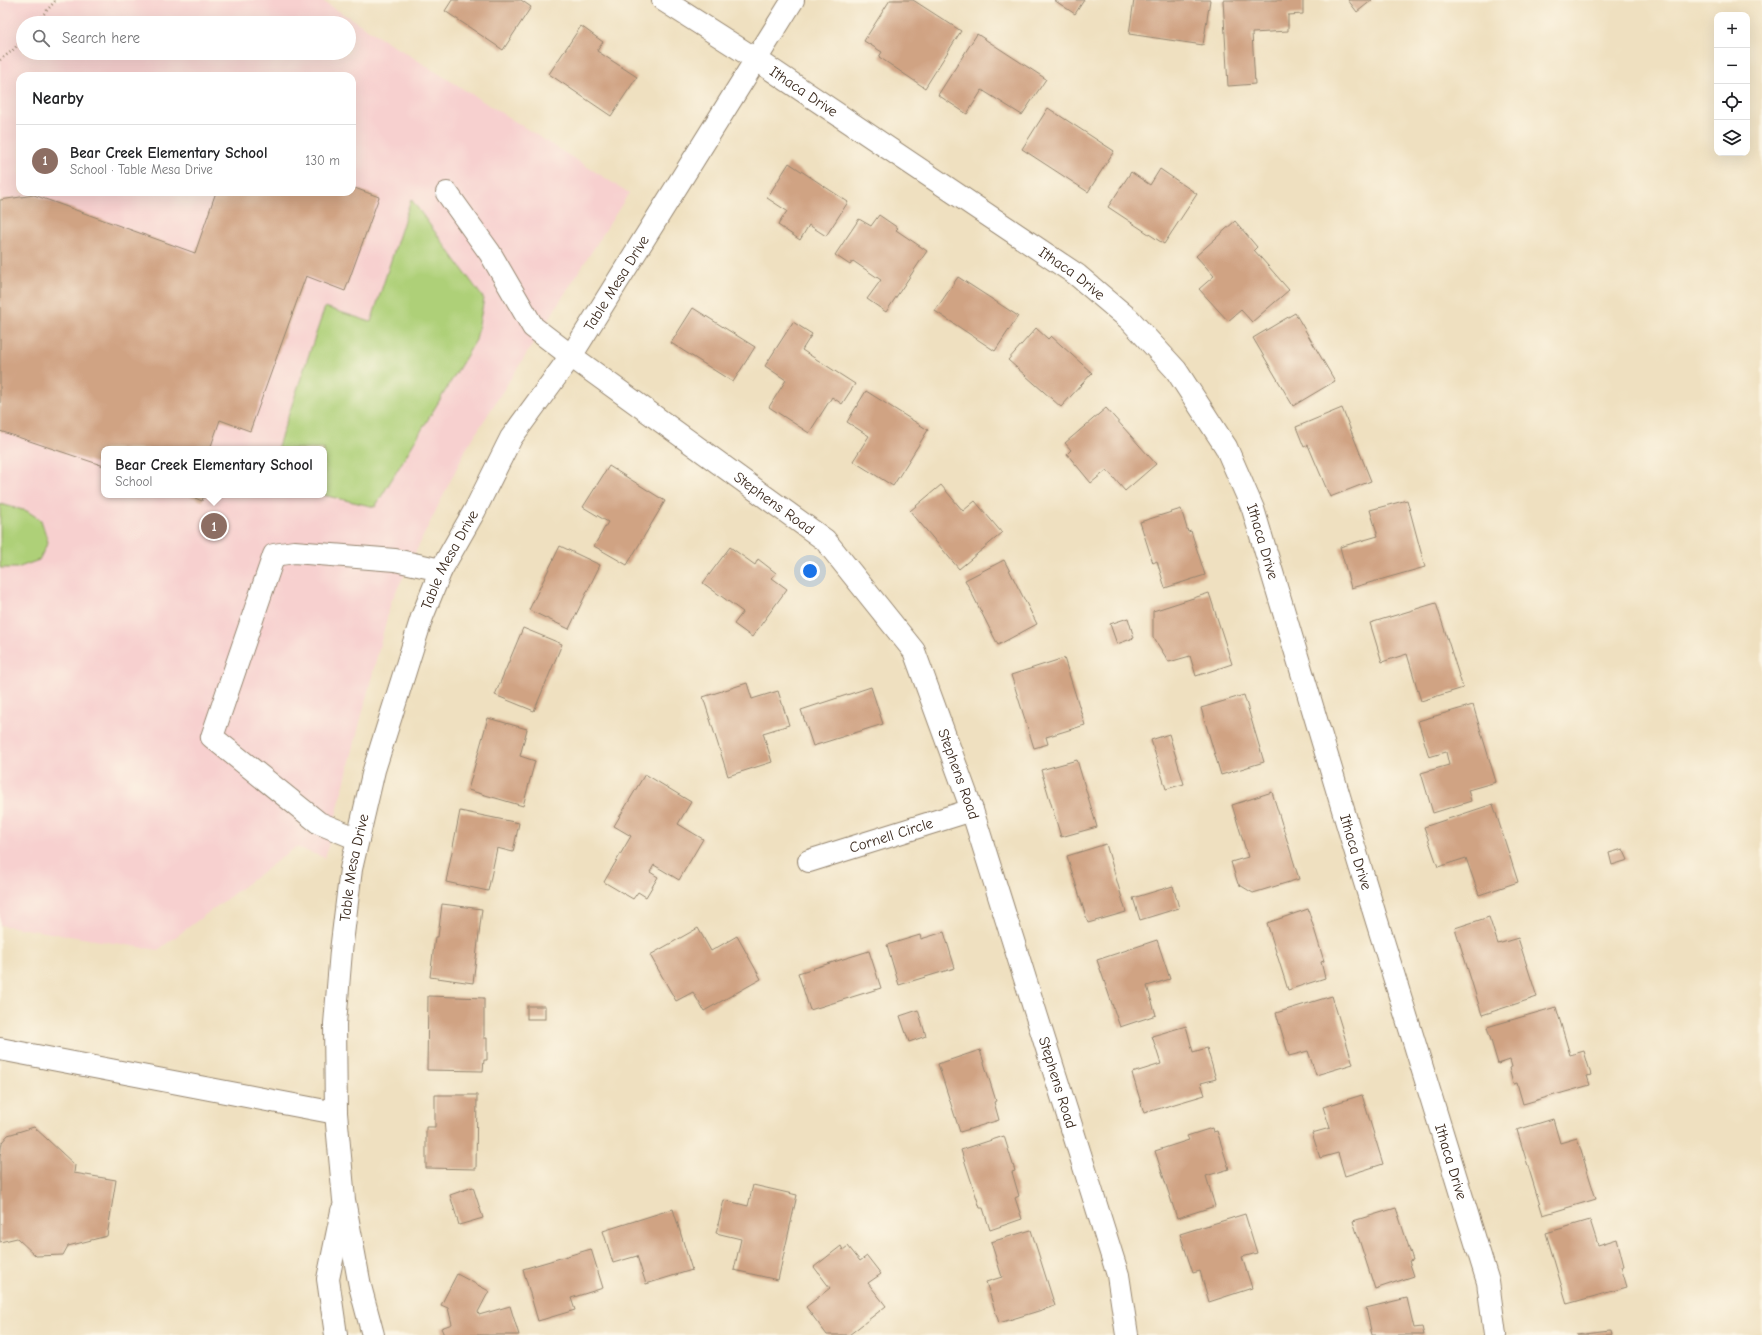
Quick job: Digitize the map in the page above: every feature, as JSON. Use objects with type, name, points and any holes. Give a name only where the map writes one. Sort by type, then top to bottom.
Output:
[{"type":"street","name":"Ithaca Drive","points":[[663,0],[757,60],[1077,276],[1130,320],[1176,370],[1226,447],[1253,510],[1361,871],[1486,1274],[1495,1335]]},
{"type":"street","name":"Table Mesa Drive","points":[[373,1335],[360,1286],[344,1200],[336,1113],[335,1024],[340,958],[351,869],[374,770],[422,617],[441,570],[475,510],[511,438],[571,356],[757,60],[793,0]]},
{"type":"street","name":"Stephens Road","points":[[447,193],[490,253],[533,327],[825,540],[914,651],[972,810],[1118,1275],[1127,1335]]},
{"type":"street","points":[[358,839],[313,818],[212,737],[274,555],[294,552],[396,560],[441,570]]},
{"type":"street","name":"Cornell Circle","points":[[809,861],[972,810]]},
{"type":"street","points":[[0,1049],[336,1113]]},
{"type":"street","name":"Table Mesa Drive","points":[[336,1335],[328,1280],[344,1200]]},
{"type":"path","points":[[42,16],[56,0]]},
{"type":"path","points":[[0,60],[16,47]]},
{"type":"shaded area","points":[[0,0],[321,0],[347,16],[16,16],[16,60],[356,60],[356,22],[629,193],[466,449],[391,602],[325,858],[296,847],[158,950],[0,925]]},
{"type":"green space","points":[[411,199],[484,299],[476,340],[375,507],[327,496],[327,446],[278,446],[325,307],[371,322]]},
{"type":"green space","points":[[0,504],[27,511],[41,520],[48,542],[39,560],[17,568],[0,568]]},
{"type":"building","points":[[452,0],[521,0],[531,7],[503,50],[445,11]]},
{"type":"building","points":[[890,0],[913,0],[961,31],[925,88],[879,57],[882,52],[864,41]]},
{"type":"building","points":[[1054,0],[1084,0],[1075,14]]},
{"type":"building","points":[[1134,0],[1210,0],[1203,45],[1129,34]]},
{"type":"building","points":[[1223,0],[1303,0],[1303,14],[1288,15],[1288,31],[1252,33],[1255,84],[1228,86]]},
{"type":"building","points":[[1348,0],[1372,0],[1357,12]]},
{"type":"building","points":[[581,26],[603,42],[597,51],[637,77],[611,116],[549,74]]},
{"type":"building","points":[[977,34],[1046,79],[1022,115],[982,90],[967,114],[938,95]]},
{"type":"building","points":[[1048,108],[1114,151],[1088,192],[1022,149]]},
{"type":"building","points":[[789,163],[848,202],[826,236],[809,225],[800,240],[778,225],[787,211],[767,198]]},
{"type":"building","points":[[1160,169],[1197,194],[1164,244],[1108,207],[1131,172],[1150,185]]},
{"type":"building","points":[[356,188],[379,197],[345,291],[306,276],[250,431],[220,420],[211,446],[101,446],[101,465],[0,431],[0,200],[37,196],[195,253],[215,196],[356,196]]},
{"type":"building","points":[[879,215],[898,228],[896,230],[927,251],[886,312],[867,299],[881,280],[853,261],[850,265],[835,255],[859,219],[871,226]]},
{"type":"building","points":[[1235,221],[1257,247],[1254,250],[1289,290],[1252,322],[1241,310],[1228,321],[1199,289],[1214,276],[1196,256]]},
{"type":"building","points":[[958,277],[1018,316],[995,351],[935,311]]},
{"type":"building","points":[[693,308],[755,347],[733,382],[671,343]]},
{"type":"building","points":[[1295,313],[1335,381],[1293,406],[1253,338]]},
{"type":"building","points":[[793,322],[812,334],[802,350],[855,384],[842,404],[832,397],[809,433],[769,407],[786,380],[765,366]]},
{"type":"building","points":[[1036,328],[1048,339],[1051,336],[1092,373],[1061,407],[1008,360]]},
{"type":"building","points":[[866,391],[928,430],[893,486],[853,461],[869,436],[847,422]]},
{"type":"building","points":[[1106,408],[1156,464],[1125,491],[1107,470],[1091,483],[1067,454],[1071,450],[1065,443]]},
{"type":"building","points":[[1342,408],[1371,481],[1330,497],[1308,445],[1304,447],[1296,427]]},
{"type":"building","points":[[609,466],[665,501],[627,565],[594,546],[608,522],[583,507]]},
{"type":"building","points":[[941,485],[963,511],[975,501],[1002,533],[959,569],[910,511]]},
{"type":"building","points":[[195,498],[203,498],[202,501]]},
{"type":"building","points":[[1407,500],[1425,567],[1351,588],[1340,547],[1378,536],[1370,510]]},
{"type":"building","points":[[1181,509],[1188,532],[1191,531],[1205,575],[1165,588],[1157,561],[1153,563],[1140,522]]},
{"type":"building","points":[[560,546],[600,565],[569,629],[529,610]]},
{"type":"building","points":[[730,547],[755,565],[758,559],[776,573],[772,578],[787,589],[752,637],[734,624],[743,612],[703,583]]},
{"type":"building","points":[[1004,560],[1037,624],[998,645],[965,580]]},
{"type":"building","points":[[1209,593],[1232,664],[1196,676],[1190,656],[1169,662],[1153,637],[1153,611]]},
{"type":"building","points":[[1436,603],[1463,688],[1421,701],[1407,654],[1382,662],[1370,623]]},
{"type":"building","points":[[1128,618],[1134,638],[1117,644],[1110,624]]},
{"type":"building","points":[[523,628],[562,644],[534,711],[495,695]]},
{"type":"building","points":[[1064,658],[1085,725],[1046,737],[1048,744],[1034,748],[1011,675]]},
{"type":"building","points":[[747,683],[752,699],[778,691],[789,725],[763,733],[772,762],[728,776],[703,697]]},
{"type":"building","points":[[871,687],[883,724],[813,746],[801,710]]},
{"type":"building","points":[[1244,695],[1264,762],[1221,775],[1201,708]]},
{"type":"building","points":[[1473,705],[1496,782],[1468,790],[1471,801],[1433,813],[1421,773],[1449,765],[1446,752],[1429,757],[1418,721]]},
{"type":"building","points":[[488,718],[527,729],[520,756],[535,761],[523,806],[468,790]]},
{"type":"building","points":[[1169,734],[1184,784],[1166,789],[1151,740]]},
{"type":"building","points":[[1077,760],[1097,827],[1061,837],[1041,770]]},
{"type":"building","points":[[645,774],[691,802],[678,824],[703,839],[679,880],[654,865],[650,872],[658,877],[646,897],[638,892],[633,899],[604,882],[631,836],[614,826]]},
{"type":"building","points":[[1272,792],[1299,879],[1253,893],[1238,884],[1231,862],[1248,857],[1232,805]]},
{"type":"building","points":[[1493,804],[1518,882],[1479,895],[1466,858],[1438,867],[1424,827]]},
{"type":"building","points":[[460,811],[519,823],[513,852],[497,848],[488,891],[446,882]]},
{"type":"building","points":[[1106,844],[1126,912],[1088,923],[1067,856]]},
{"type":"building","points":[[1623,849],[1628,860],[1612,865],[1609,853]]},
{"type":"building","points":[[1173,886],[1179,908],[1140,920],[1133,898]]},
{"type":"building","points":[[442,904],[482,909],[473,983],[430,977],[435,937],[438,937]]},
{"type":"building","points":[[1308,909],[1324,961],[1321,962],[1325,978],[1288,990],[1267,923]]},
{"type":"building","points":[[1489,917],[1498,944],[1518,938],[1537,997],[1482,1015],[1455,928]]},
{"type":"building","points":[[698,928],[711,951],[737,936],[761,979],[704,1011],[693,992],[676,1001],[650,955]]},
{"type":"building","points":[[944,932],[955,968],[899,985],[887,945],[920,935],[921,939]]},
{"type":"building","points":[[1157,940],[1170,979],[1147,986],[1156,1015],[1120,1027],[1097,960]]},
{"type":"building","points":[[869,951],[881,988],[810,1010],[798,973]]},
{"type":"building","points":[[428,996],[484,998],[484,1038],[487,1038],[487,1060],[484,1060],[483,1071],[427,1070]]},
{"type":"building","points":[[1332,996],[1353,1064],[1316,1075],[1308,1051],[1289,1056],[1276,1013]]},
{"type":"building","points":[[527,1006],[545,1006],[545,1019],[527,1019]]},
{"type":"building","points":[[1556,1007],[1570,1055],[1584,1051],[1591,1075],[1587,1076],[1590,1085],[1523,1104],[1517,1083],[1513,1084],[1509,1068],[1512,1067],[1510,1060],[1498,1064],[1487,1027]]},
{"type":"building","points":[[918,1010],[926,1036],[909,1042],[900,1016]]},
{"type":"building","points":[[1186,1026],[1193,1052],[1207,1048],[1216,1079],[1201,1083],[1205,1095],[1144,1113],[1132,1073],[1161,1064],[1152,1036]]},
{"type":"building","points":[[980,1050],[996,1101],[994,1102],[999,1120],[960,1132],[938,1064]]},
{"type":"building","points":[[435,1095],[477,1095],[476,1169],[426,1168],[426,1127],[435,1127]]},
{"type":"building","points":[[1362,1095],[1383,1164],[1345,1176],[1338,1153],[1320,1158],[1312,1133],[1330,1128],[1323,1107]]},
{"type":"building","points":[[1553,1119],[1560,1143],[1577,1138],[1596,1199],[1543,1215],[1517,1130]]},
{"type":"building","points":[[34,1127],[75,1165],[74,1173],[116,1180],[107,1236],[68,1246],[63,1255],[36,1256],[17,1238],[0,1242],[0,1156],[2,1142],[8,1135]]},
{"type":"building","points":[[1212,1128],[1213,1132],[1217,1131],[1229,1169],[1206,1176],[1215,1206],[1177,1218],[1155,1151],[1189,1140],[1187,1136]]},
{"type":"building","points":[[1004,1136],[1015,1171],[1012,1172],[1019,1196],[1015,1198],[1022,1219],[990,1230],[983,1208],[980,1208],[961,1150]]},
{"type":"building","points":[[753,1185],[797,1195],[778,1280],[734,1270],[741,1239],[716,1233],[724,1200],[748,1206]]},
{"type":"building","points":[[473,1187],[483,1218],[459,1225],[450,1195]]},
{"type":"building","points":[[1396,1208],[1413,1260],[1409,1261],[1414,1276],[1375,1289],[1353,1221]]},
{"type":"building","points":[[673,1209],[692,1270],[646,1284],[637,1256],[613,1263],[603,1231]]},
{"type":"building","points":[[1245,1214],[1257,1253],[1242,1257],[1252,1288],[1209,1302],[1200,1271],[1193,1273],[1180,1234]]},
{"type":"building","points":[[1590,1220],[1598,1245],[1617,1239],[1624,1266],[1621,1267],[1627,1287],[1567,1304],[1546,1233]]},
{"type":"building","points":[[1031,1230],[1055,1306],[999,1323],[986,1282],[1002,1277],[991,1242]]},
{"type":"building","points":[[841,1246],[843,1250],[848,1246],[860,1261],[867,1256],[881,1274],[868,1283],[886,1306],[849,1335],[827,1335],[806,1307],[830,1288],[814,1267]]},
{"type":"building","points":[[591,1249],[603,1288],[571,1298],[575,1310],[538,1321],[523,1269]]},
{"type":"building","points":[[457,1274],[489,1291],[478,1312],[479,1315],[510,1306],[519,1335],[444,1335],[441,1328],[452,1324],[448,1308],[441,1305]]},
{"type":"building","points":[[1407,1298],[1414,1328],[1422,1327],[1424,1335],[1372,1335],[1366,1308]]},
{"type":"building","points":[[1611,1330],[1612,1335],[1576,1334]]},
{"type":"place","name":"Bear Creek Elementary School","points":[[214,526]]}]
